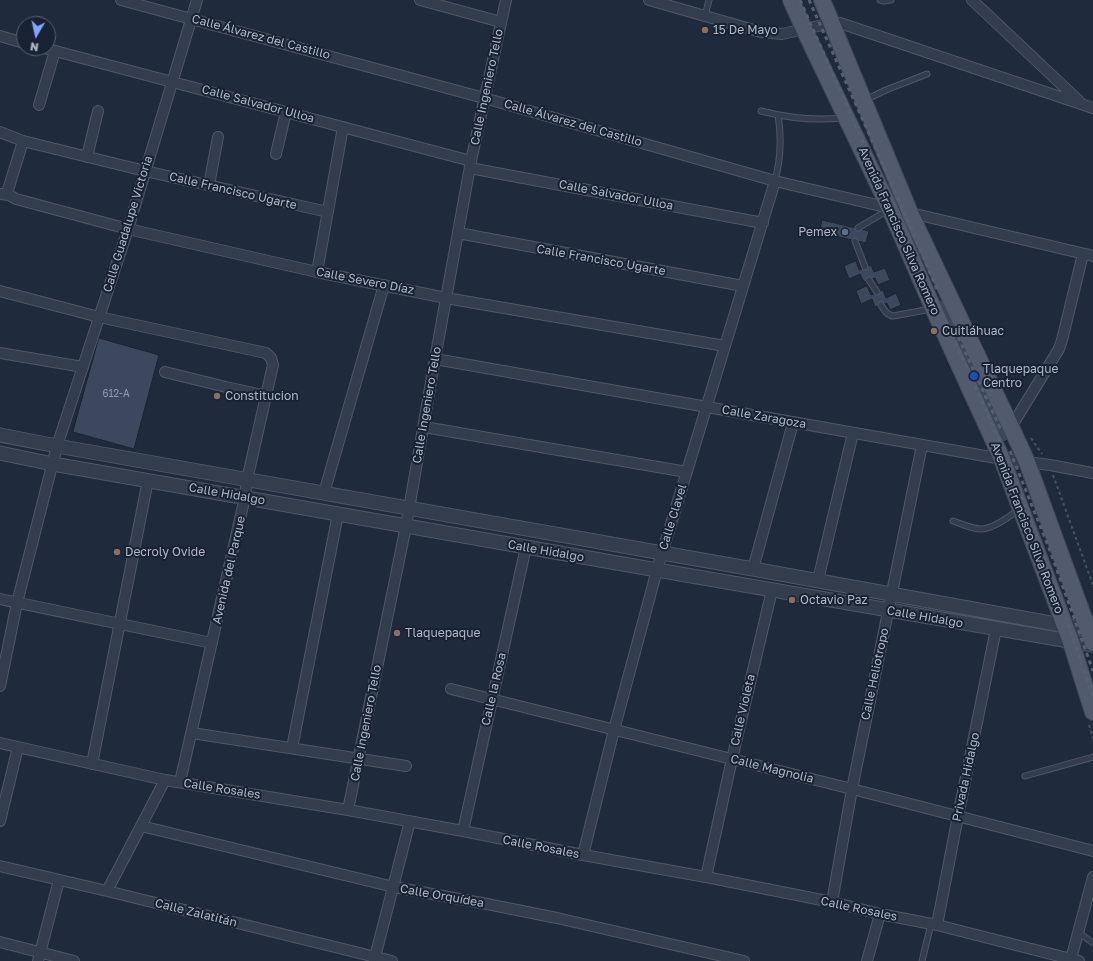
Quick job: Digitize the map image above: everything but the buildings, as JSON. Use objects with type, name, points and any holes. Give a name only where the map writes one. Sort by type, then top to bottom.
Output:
[{"type":"main road","name":"Avenida Francisco Silva Romero","points":[[791,0],[890,209],[1002,459],[1065,625],[1093,712]]},
{"type":"main road","name":"Avenida Francisco Silva Romero","points":[[822,0],[910,213],[1012,427],[1027,462],[1092,639]]},
{"type":"street","name":"Calle Álvarez del Castillo","points":[[121,0],[484,98],[775,181],[1088,255]]},
{"type":"street","name":"Calle Guadalupe Victoria","points":[[0,686],[17,602],[58,446],[128,229],[197,0]]},
{"type":"street","points":[[420,0],[501,22]]},
{"type":"street","name":"Calle Ingeniero Tello","points":[[348,810],[406,526],[471,164],[506,0]]},
{"type":"street","points":[[649,0],[761,32],[782,34],[832,23],[840,24],[1093,108]]},
{"type":"street","points":[[972,0],[1081,104]]},
{"type":"street","points":[[0,36],[16,41]]},
{"type":"street","name":"Calle Salvador Ulloa","points":[[56,52],[343,127],[471,164],[763,223]]},
{"type":"street","points":[[38,104],[52,56]]},
{"type":"street","points":[[86,157],[98,111]]},
{"type":"street","points":[[276,154],[286,112]]},
{"type":"street","points":[[317,272],[343,127]]},
{"type":"street","name":"Calle Francisco Ugarte","points":[[0,132],[23,141],[86,157],[328,212]]},
{"type":"street","points":[[208,185],[218,137]]},
{"type":"street","points":[[5,194],[8,190],[23,141]]},
{"type":"street","name":"Calle Clavel","points":[[583,855],[614,730],[657,570],[775,181]]},
{"type":"street","name":"Calle Severo Díaz","points":[[5,194],[16,199],[128,229],[317,272],[446,298],[725,346]]},
{"type":"street","name":"Calle Francisco Ugarte","points":[[458,233],[743,286]]},
{"type":"street","points":[[1012,427],[1059,349],[1088,255]]},
{"type":"street","points":[[324,493],[384,285]]},
{"type":"street","points":[[0,291],[99,317]]},
{"type":"street","name":"Avenida del Parque","points":[[99,317],[266,353],[271,358],[273,365],[245,498],[180,782]]},
{"type":"street","points":[[0,353],[83,367]]},
{"type":"street","name":"Calle Zaragoza","points":[[435,359],[793,423],[1093,473]]},
{"type":"street","points":[[165,372],[226,388],[266,396]]},
{"type":"street","points":[[753,569],[793,423]]},
{"type":"street","points":[[424,427],[687,472]]},
{"type":"street","points":[[818,580],[854,433]]},
{"type":"street","name":"Calle Hidalgo","points":[[0,435],[1065,625],[1092,639]]},
{"type":"street","name":"Calle Heliotropo","points":[[832,902],[852,789],[922,445]]},
{"type":"street","name":"Calle Hidalgo","points":[[0,453],[53,464],[245,498],[1071,642],[1092,639]]},
{"type":"street","points":[[92,764],[148,480]]},
{"type":"street","points":[[292,748],[338,514]]},
{"type":"street","name":"Calle la Rosa","points":[[463,831],[526,547]]},
{"type":"street","name":"Calle Violeta","points":[[706,877],[772,590]]},
{"type":"street","points":[[0,599],[212,643]]},
{"type":"street","name":"Privada Hidalgo","points":[[934,924],[958,816],[996,629]]},
{"type":"street","name":"Calle Magnolia","points":[[451,689],[1093,851]]},
{"type":"street","points":[[192,733],[406,766]]},
{"type":"street","name":"Calle Rosales","points":[[0,743],[166,780],[348,810],[463,831],[832,902],[880,914],[934,924],[1069,959]]},
{"type":"street","points":[[0,821],[18,747]]},
{"type":"street","points":[[107,891],[166,780]]},
{"type":"street","points":[[374,959],[394,888],[410,822]]},
{"type":"street","name":"Calle Orquídea","points":[[141,826],[394,888],[557,918],[744,961]]},
{"type":"street","name":"Calle Zalatitán","points":[[0,866],[107,891],[374,959],[392,961]]},
{"type":"street","points":[[1069,959],[1093,877]]},
{"type":"street","points":[[39,957],[59,880]]},
{"type":"street","points":[[868,961],[880,914]]},
{"type":"street","points":[[0,942],[39,957],[74,961]]},
{"type":"lane","points":[[705,16],[709,0]]},
{"type":"lane","points":[[880,0],[891,0]]},
{"type":"lane","points":[[864,101],[886,90],[927,74]]},
{"type":"lane","points":[[761,111],[799,118],[846,118]]},
{"type":"lane","points":[[775,181],[781,149],[778,115]]},
{"type":"lane","points":[[858,228],[890,209]]},
{"type":"lane","points":[[855,241],[865,267]]},
{"type":"lane","points":[[869,280],[876,292]]},
{"type":"lane","points":[[881,305],[886,313],[893,316],[934,310]]},
{"type":"lane","points":[[953,521],[973,528],[988,528],[1005,519],[1020,508]]},
{"type":"lane","points":[[1025,776],[1093,757]]},
{"type":"lane","points":[[922,961],[934,924]]},
{"type":"lane","points":[[1078,932],[1093,944]]},
{"type":"path","points":[[1030,435],[1050,465],[1093,585]]},
{"type":"railway","points":[[800,0],[901,228],[936,300],[1003,448],[1042,550],[1093,696]]},
{"type":"railway","points":[[809,0],[910,225],[938,292]]},
{"type":"railway","points":[[955,330],[1001,430]]},
{"type":"railway","points":[[1010,451],[1049,548],[1093,671]]},
{"type":"place","name":"15 De Mayo","points":[[705,30]]},
{"type":"place","name":"Pemex","points":[[845,232]]},
{"type":"place","name":"Cuitláhuac","points":[[934,331]]},
{"type":"place","name":"Tlaquepaque Centro","points":[[974,376]]},
{"type":"place","name":"Constitucion","points":[[217,396]]},
{"type":"place","name":"Decroly Ovide","points":[[117,552]]},
{"type":"place","name":"Octavio Paz","points":[[792,600]]},
{"type":"place","name":"Tlaquepaque","points":[[397,633]]}]
